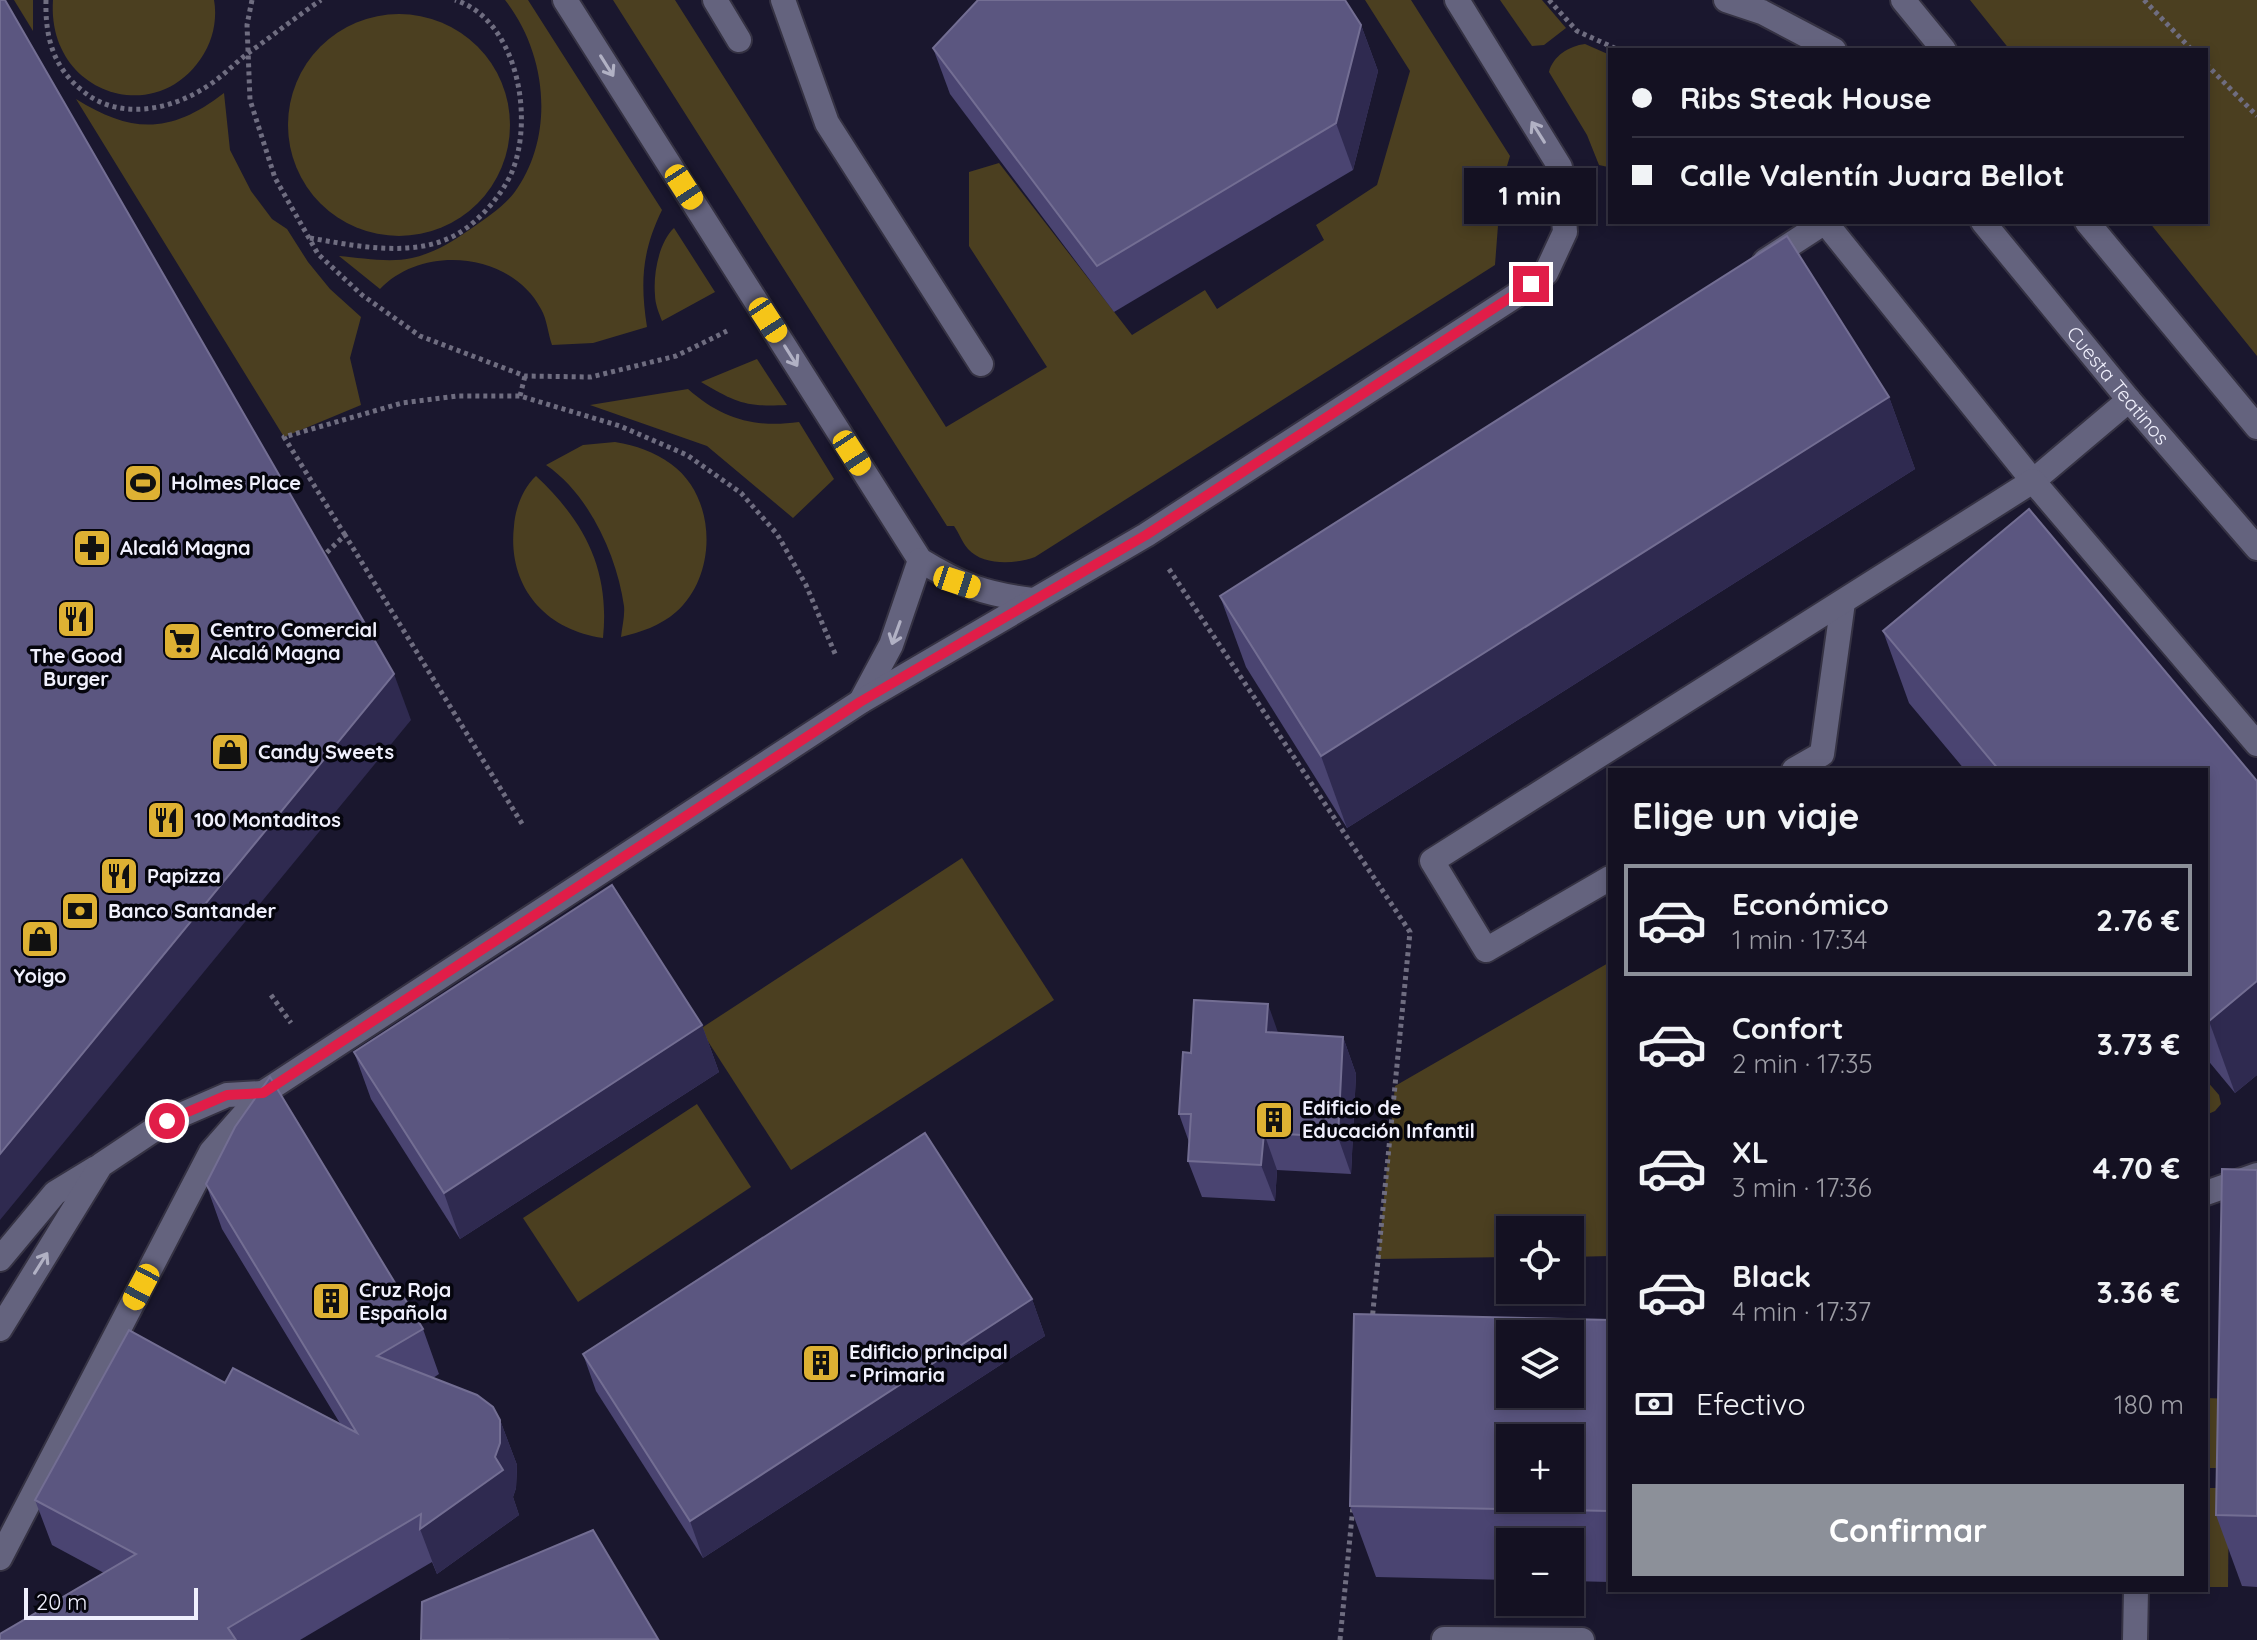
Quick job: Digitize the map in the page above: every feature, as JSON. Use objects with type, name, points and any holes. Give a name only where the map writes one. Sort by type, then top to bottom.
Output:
[{"type":"street","points":[[565,0],[920,560],[957,582],[999,596],[1032,600]]},
{"type":"street","points":[[715,0],[739,40]]},
{"type":"street","points":[[783,0],[827,123],[981,364]]},
{"type":"street","points":[[0,1558],[211,1152],[263,1093],[860,702],[1146,535],[1546,273],[1565,232],[1560,167],[1457,0]]},
{"type":"street","points":[[1726,0],[1762,12],[1830,48]]},
{"type":"street","points":[[1903,0],[1942,48]]},
{"type":"street","points":[[1745,274],[1822,224]]},
{"type":"street","points":[[1827,224],[2033,481],[2257,744]]},
{"type":"street","name":"Cuesta Teatinos","points":[[1985,224],[2129,400],[2257,548]]},
{"type":"street","points":[[2089,224],[2257,427]]},
{"type":"street","points":[[1608,879],[1486,950],[1432,861],[2033,481],[2129,400]]},
{"type":"street","points":[[860,702],[891,645],[920,560]]},
{"type":"street","points":[[1798,768],[1822,754],[1843,602]]},
{"type":"street","points":[[0,1259],[55,1193],[179,1116],[227,1095],[263,1093]]},
{"type":"street","points":[[0,1329],[101,1165]]},
{"type":"street","points":[[2208,1192],[2257,1175]]},
{"type":"street","points":[[2135,1640],[2136,1592]]},
{"type":"street","points":[[1444,1639],[1582,1640]]},
{"type":"path","points":[[46,0],[48,38],[51,51],[62,70],[94,100],[139,111],[171,104],[208,87],[321,0]]},
{"type":"path","points":[[309,238],[367,247],[430,244],[459,233],[489,208],[511,173],[520,136],[521,104],[515,66],[483,15],[455,0]]},
{"type":"path","points":[[1549,0],[1577,31],[1615,48]]},
{"type":"path","points":[[2144,0],[2190,48]]},
{"type":"path","points":[[251,1],[247,25],[250,100],[275,178],[318,254],[362,295],[420,336],[525,376],[591,377],[676,356],[732,328]]},
{"type":"path","points":[[2208,66],[2257,116]]},
{"type":"path","points":[[520,396],[525,376]]},
{"type":"path","points":[[524,827],[284,437],[402,403],[457,396],[520,396],[620,426],[687,455],[741,493],[777,534],[806,585],[832,648],[860,702]]},
{"type":"path","points":[[318,561],[345,535]]},
{"type":"path","points":[[1146,535],[1410,932],[1371,1323]]},
{"type":"path","points":[[1340,1640],[1354,1497]]},
{"type":"shaded area","points":[[14,0],[33,0],[33,31]]},
{"type":"shaded area","points":[[53,0],[214,0],[214,25],[207,48],[188,74],[164,90],[138,95],[111,92],[87,80],[68,60],[56,33]]},
{"type":"shaded area","points":[[505,0],[528,0],[662,210],[650,239],[644,267],[647,327],[593,343],[552,345],[543,313],[527,290],[509,276],[488,266],[465,261],[419,265],[398,275],[380,289],[339,256],[395,260],[428,253],[472,228],[500,208],[514,193],[527,171],[536,146],[541,121],[541,95],[530,44]]},
{"type":"shaded area","points":[[613,0],[675,0],[946,427],[1047,367],[969,246],[969,172],[999,163],[1132,335],[1205,290],[1217,309],[1324,240],[1316,225],[1377,185],[1410,71],[1365,0],[1411,0],[1510,156],[1501,186],[1495,265],[1035,557],[1009,562],[991,561],[974,555],[954,526],[947,526]]},
{"type":"shaded area","points":[[1500,0],[1542,0],[1566,28],[1544,45],[1532,46]]},
{"type":"shaded area","points":[[1970,0],[2257,0],[2257,356],[2151,224],[2208,224],[2208,48],[2008,48]]},
{"type":"shaded area","points":[[399,14],[442,22],[478,46],[502,82],[510,125],[502,168],[478,204],[442,228],[399,236],[356,228],[320,204],[296,168],[288,125],[296,82],[320,46],[356,22]]},
{"type":"shaded area","points":[[1585,44],[1608,54],[1608,167],[1599,165],[1587,135],[1549,72],[1554,61],[1573,47]]},
{"type":"shaded area","points":[[224,93],[230,150],[251,191],[272,219],[287,229],[330,289],[361,317],[350,358],[361,405],[284,437],[76,99],[115,119],[151,124],[186,116]]},
{"type":"shaded area","points":[[674,228],[715,292],[662,321],[655,298],[656,268],[664,241]]},
{"type":"shaded area","points":[[757,359],[787,405],[742,402],[701,382]]},
{"type":"shaded area","points":[[688,389],[713,408],[739,419],[767,424],[799,422],[834,479],[793,518],[707,446],[590,405]]},
{"type":"shaded area","points":[[615,442],[658,456],[686,478],[704,516],[706,536],[705,558],[690,596],[663,621],[621,637],[624,606],[608,547],[588,509],[561,477],[546,465],[583,445]]},
{"type":"shaded area","points":[[536,476],[568,511],[590,549],[602,590],[603,638],[582,633],[547,615],[524,585],[513,547],[515,519],[524,493]]},
{"type":"shaded area","points":[[962,858],[1054,1000],[791,1170],[700,1029]]},
{"type":"shaded area","points":[[1608,963],[1608,1256],[1584,1257],[1584,1216],[1496,1216],[1496,1257],[1378,1259],[1395,1086]]},
{"type":"shaded area","points":[[2208,1082],[2219,1095],[2221,1104],[2208,1114]]},
{"type":"shaded area","points":[[697,1104],[751,1187],[578,1302],[523,1218]]},
{"type":"shaded area","points":[[2208,1398],[2233,1399],[2231,1468],[2208,1468]]},
{"type":"shaded area","points":[[2208,1488],[2229,1488],[2228,1587],[2208,1587]]},
{"type":"building","name":"Centro Comercial Alcalá Magna","points":[[0,0],[5,0],[394,674],[0,1154]]},
{"type":"building","points":[[978,0],[1345,0],[1361,25],[1336,123],[1097,266],[933,48]]},
{"type":"building","points":[[1787,236],[1889,397],[1321,756],[1220,596]]},
{"type":"building","points":[[2029,509],[2257,781],[2257,981],[2209,1021],[2208,768],[1997,768],[1883,631]]},
{"type":"building","points":[[612,885],[702,1025],[444,1193],[354,1052]]},
{"type":"building","name":"Edificio de Educación Infantil","points":[[1194,1000],[1268,1004],[1266,1032],[1343,1037],[1338,1137],[1264,1133],[1261,1165],[1188,1161],[1191,1114],[1179,1114],[1183,1052],[1191,1053]]},
{"type":"building","points":[[270,1077],[423,1329],[377,1356],[477,1395],[493,1407],[500,1420],[500,1443],[495,1457],[503,1470],[420,1529],[421,1514],[228,1628],[236,1640],[0,1640],[0,1634],[136,1554],[35,1500],[129,1330],[225,1383],[233,1368],[357,1433],[206,1184],[235,1127]]},
{"type":"building","name":"Edificio principal - Primaria","points":[[925,1133],[1032,1299],[690,1521],[583,1354]]},
{"type":"building","points":[[2222,1169],[2257,1170],[2257,1516],[2216,1515]]},
{"type":"building","points":[[1354,1314],[1608,1320],[1608,1511],[1584,1510],[1584,1424],[1496,1424],[1496,1509],[1350,1506]]},
{"type":"building","points":[[593,1530],[658,1639],[421,1640],[422,1602]]},
{"type":"place","name":"Holmes Place","points":[[143,483]]},
{"type":"place","name":"Alcalá Magna","points":[[92,548]]},
{"type":"place","name":"The Good Burger","points":[[76,619]]},
{"type":"place","name":"Centro Comercial Alcalá Magna","points":[[182,641]]},
{"type":"place","name":"Candy Sweets","points":[[230,752]]},
{"type":"place","name":"100 Montaditos","points":[[166,820]]},
{"type":"place","name":"Papizza","points":[[119,876]]},
{"type":"place","name":"Banco Santander","points":[[80,911]]},
{"type":"place","name":"Yoigo","points":[[40,939]]},
{"type":"place","name":"Edificio de Educación Infantil","points":[[1274,1120]]},
{"type":"place","name":"Cruz Roja Española","points":[[331,1301]]},
{"type":"place","name":"Edificio principal - Primaria","points":[[821,1363]]},
{"type":"route","points":[[167,1121],[227,1095],[263,1093],[860,702],[1146,535],[1531,284]]}]
